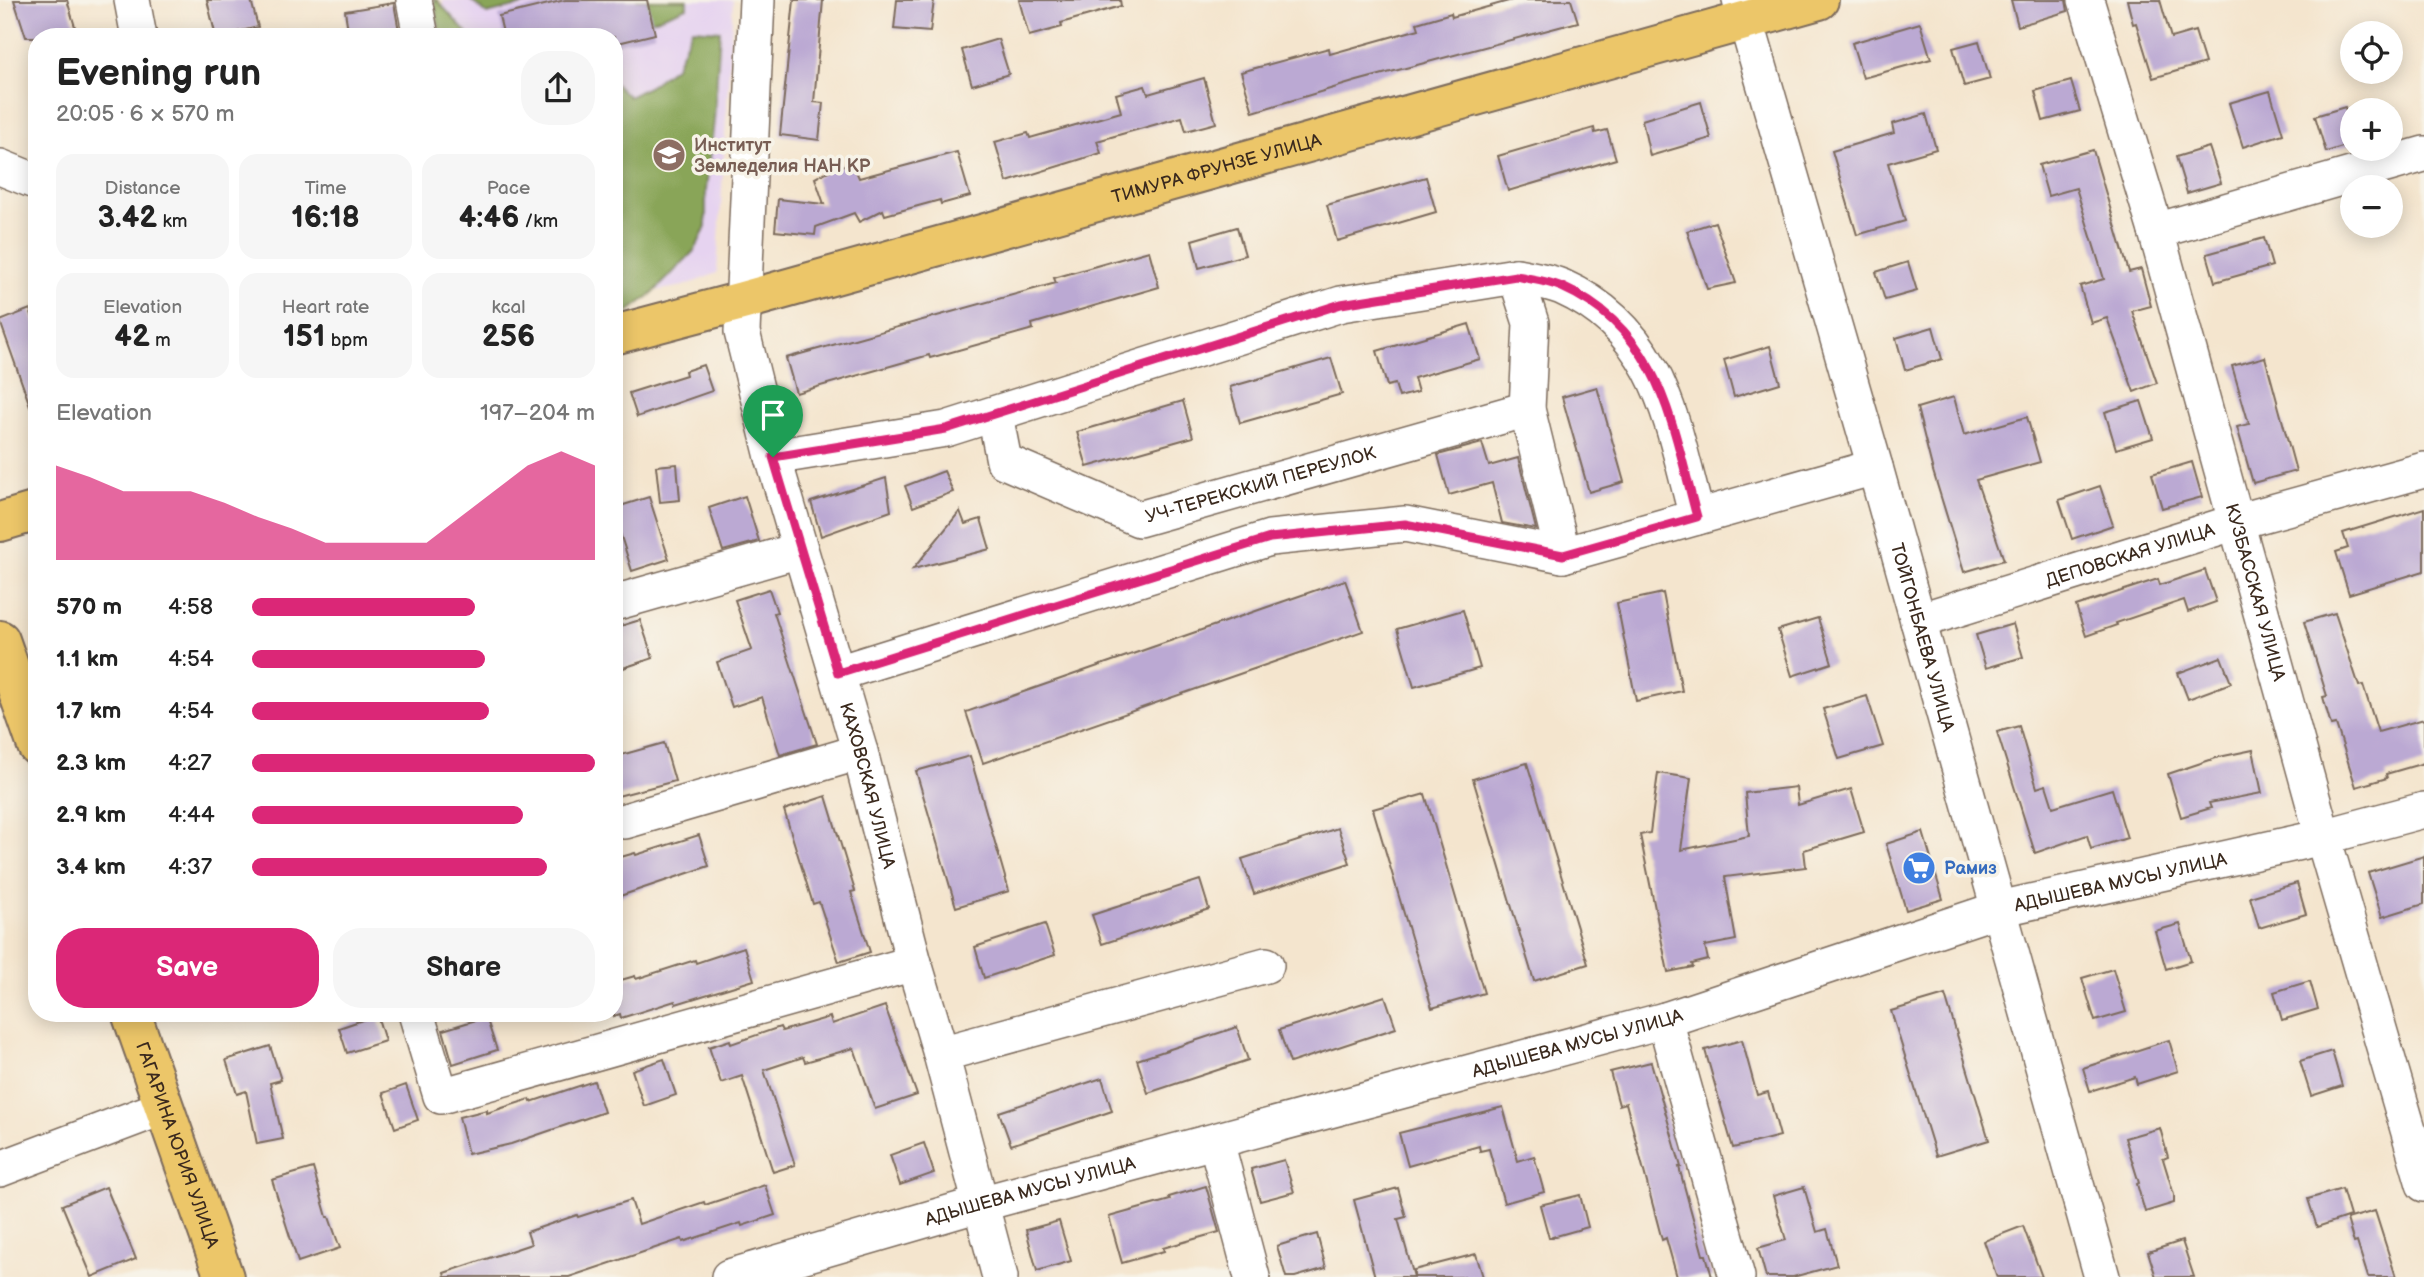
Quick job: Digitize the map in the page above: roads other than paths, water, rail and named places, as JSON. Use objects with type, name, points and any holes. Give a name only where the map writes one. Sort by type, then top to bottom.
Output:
[{"type":"main road","name":"ТИМУРА ФРУНЗЕ УЛИЦА","points":[[623,331],[742,301],[1743,10],[1819,0]]},
{"type":"main road","points":[[0,522],[28,514]]},
{"type":"main road","points":[[0,640],[28,720]]},
{"type":"main road","name":"ГАГАРИНА ЮРИЯ УЛИЦА","points":[[134,1022],[224,1277]]},
{"type":"street","points":[[132,0],[137,28]]},
{"type":"street","points":[[415,0],[420,28]]},
{"type":"street","name":"КАХОВСКАЯ УЛИЦА","points":[[757,0],[742,332],[773,457],[838,673],[1000,1277]]},
{"type":"street","name":"КУЗБАССКАЯ УЛИЦА","points":[[2086,0],[2156,231],[2323,836],[2424,1184]]},
{"type":"street","name":"ТОЙГОНБАЕВА УЛИЦА","points":[[1743,10],[1875,467],[2102,1277]]},
{"type":"street","points":[[2156,231],[2424,154]]},
{"type":"street","points":[[0,167],[28,178]]},
{"type":"street","points":[[773,457],[946,429],[1341,304],[1516,276],[1560,286],[1582,298],[1613,320],[1636,343],[1650,366],[1664,400],[1697,517]]},
{"type":"street","points":[[1516,276],[1531,323],[1527,410],[1563,555]]},
{"type":"street","name":"УЧ-ТЕРЕКСКИЙ ПЕРЕУЛОК","points":[[995,415],[1004,461],[1139,519],[1527,410]]},
{"type":"street","points":[[838,673],[1270,538],[1405,524],[1563,555],[1875,467]]},
{"type":"street","name":"ДЕПОВСКАЯ УЛИЦА","points":[[1918,621],[2236,522],[2424,470]]},
{"type":"street","points":[[623,600],[800,550]]},
{"type":"street","points":[[625,821],[859,751]]},
{"type":"street","name":"АДЫШЕВА МУСЫ УЛИЦА","points":[[729,1277],[980,1204],[1664,1020],[1999,909],[2323,836],[2424,810]]},
{"type":"street","points":[[419,1022],[441,1096],[914,963]]},
{"type":"street","points":[[941,1054],[1266,965]]},
{"type":"street","points":[[1664,1020],[1737,1277]]},
{"type":"street","points":[[0,1169],[164,1107]]},
{"type":"street","points":[[1216,1141],[1252,1277]]},
{"type":"place","name":"Институт Земледелия НАН КР","points":[[669,155]]},
{"type":"place","name":"Рамиз","points":[[1919,868]]}]
